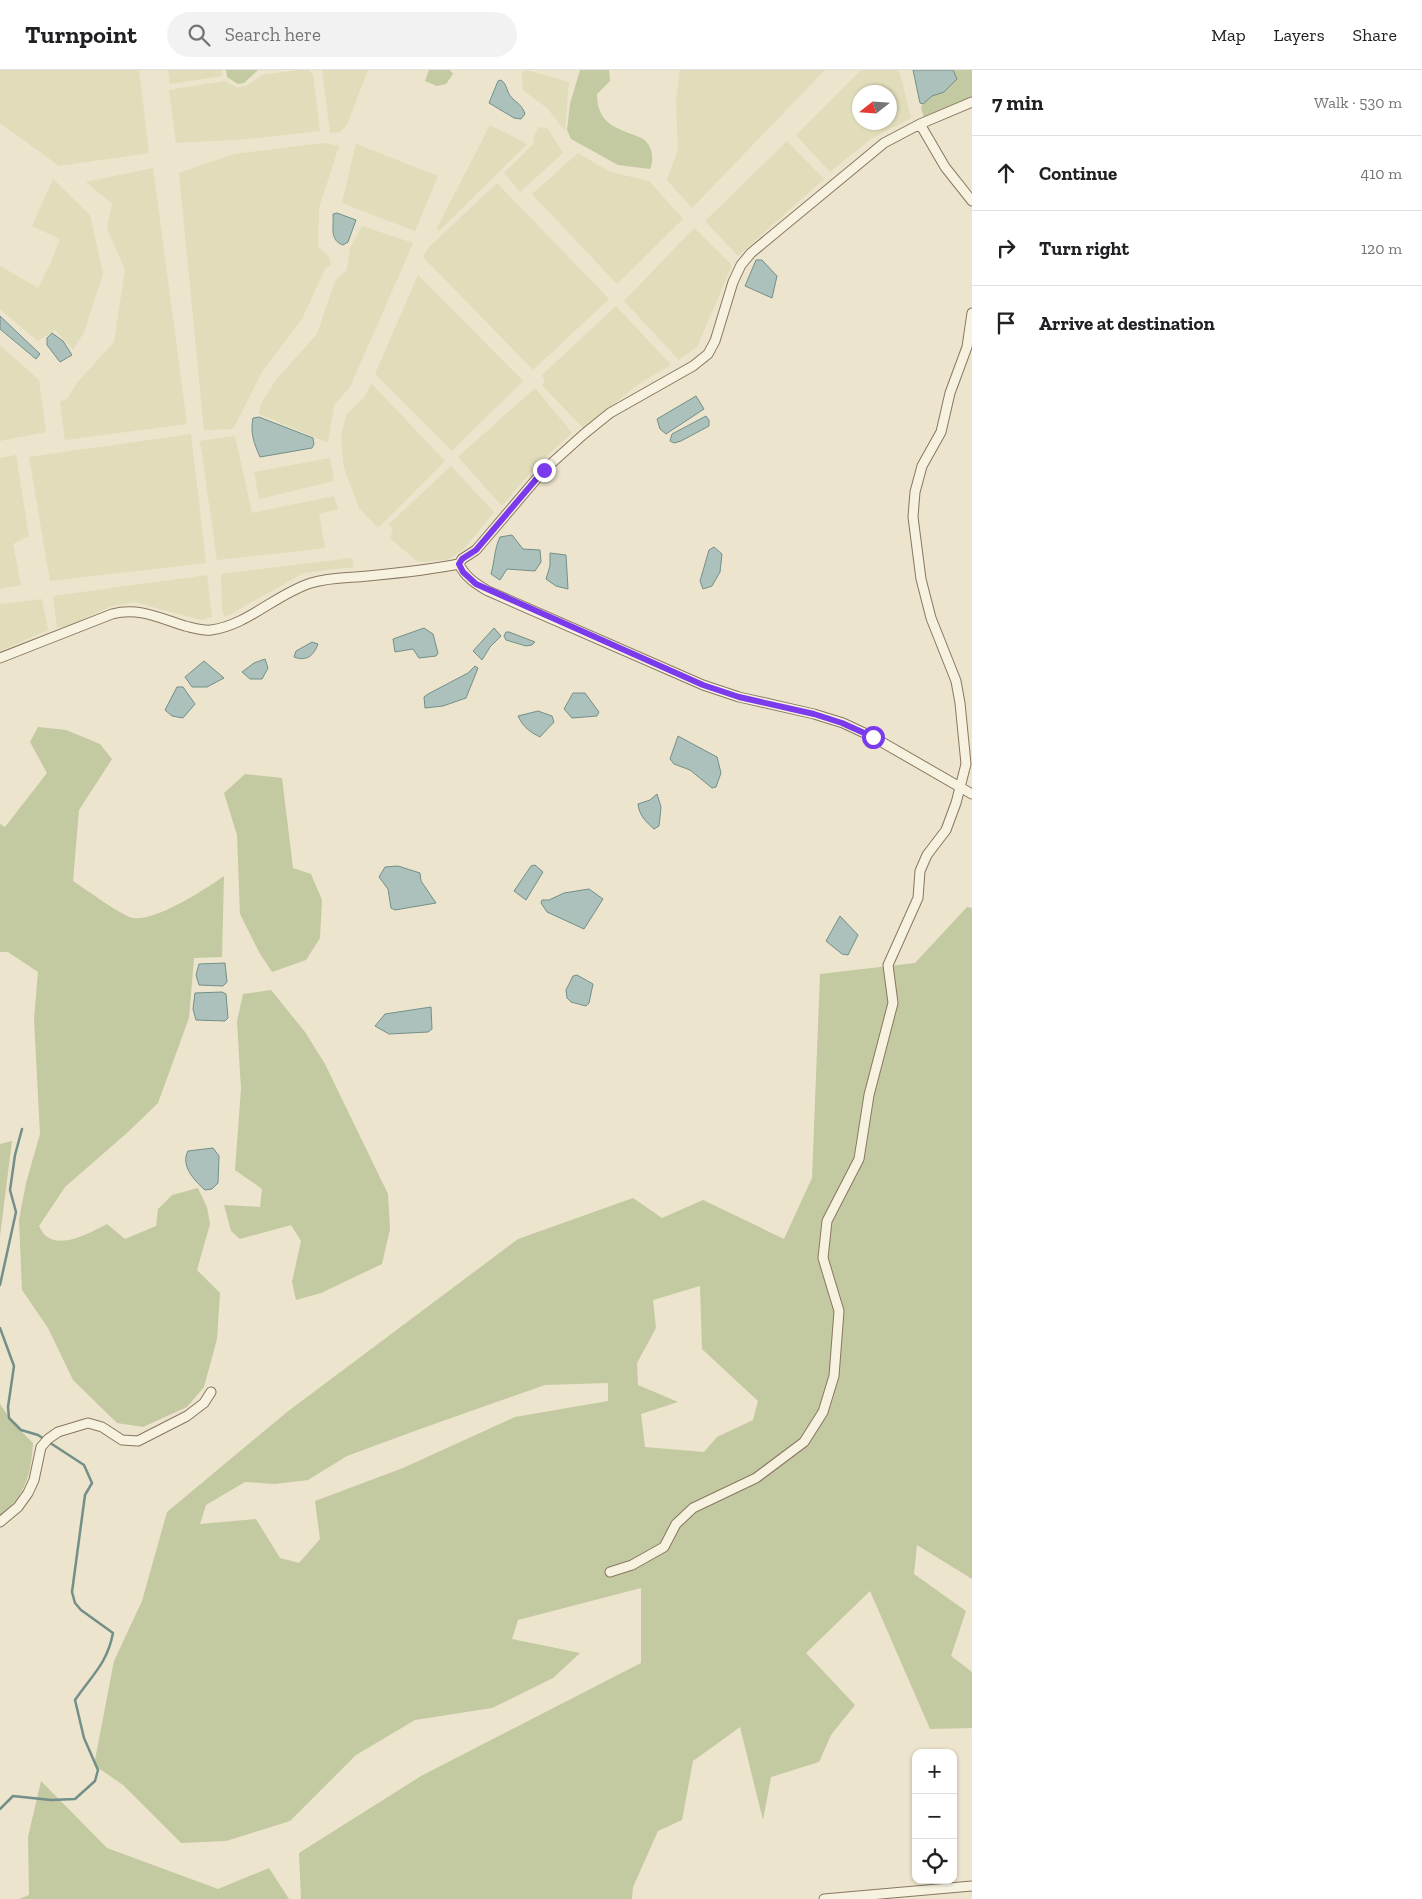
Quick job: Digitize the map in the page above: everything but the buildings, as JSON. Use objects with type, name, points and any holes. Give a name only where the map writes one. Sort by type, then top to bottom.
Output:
[{"type":"street","points":[[0,658],[125,610],[140,611],[198,630],[210,631],[235,623],[296,588],[313,582],[336,578],[431,570],[459,564],[462,559],[476,550],[544,470],[584,434],[610,413],[693,366],[708,354],[715,341],[737,274],[741,265],[751,253],[884,143],[920,124],[972,102]]},
{"type":"street","points":[[920,124],[945,167],[972,201]]},
{"type":"street","points":[[610,1572],[632,1565],[664,1547],[676,1524],[693,1508],[756,1478],[804,1442],[823,1412],[834,1376],[839,1311],[823,1258],[827,1221],[860,1159],[869,1095],[893,1003],[888,965],[918,898],[920,871],[928,855],[946,830],[961,788],[966,764],[956,681],[931,618],[921,579],[913,517],[915,492],[922,466],[941,432],[950,393],[966,346],[972,313]]},
{"type":"street","points":[[459,564],[463,572],[476,584],[488,591],[703,685],[739,697],[814,714],[842,723],[873,737],[972,794]]},
{"type":"street","points":[[0,1522],[18,1507],[28,1493],[34,1480],[41,1447],[58,1432],[88,1423],[102,1427],[122,1440],[138,1441],[187,1416],[204,1403],[211,1392]]},
{"type":"street","points":[[824,1899],[972,1886]]},
{"type":"shaded area","points":[[0,70],[139,70],[149,153],[59,166],[0,123]]},
{"type":"shaded area","points":[[168,70],[222,70],[222,76],[170,84]]},
{"type":"shaded area","points":[[309,70],[313,74],[320,131],[248,139],[176,143],[169,90],[225,81],[238,88],[248,85],[262,75]]},
{"type":"shaded area","points":[[322,70],[368,70],[347,125],[340,132],[330,133]]},
{"type":"shaded area","points":[[526,70],[569,82],[565,131],[547,108],[523,90],[522,73]]},
{"type":"shaded area","points":[[680,70],[825,70],[692,208],[667,180],[678,149],[676,100]]},
{"type":"shaded area","points":[[861,70],[898,70],[911,118],[897,125],[897,85],[852,85],[852,130],[888,130],[871,139],[830,172],[796,135]]},
{"type":"shaded area","points":[[490,125],[527,144],[439,231],[437,228]]},
{"type":"shaded area","points":[[539,127],[547,128],[563,153],[520,192],[504,173],[535,142],[533,138]]},
{"type":"shaded area","points":[[787,141],[824,179],[738,256],[705,221]]},
{"type":"shaded area","points":[[323,143],[339,146],[319,208],[318,247],[329,257],[331,265],[325,269],[302,319],[263,370],[233,429],[204,430],[179,173],[234,154]]},
{"type":"shaded area","points":[[356,144],[438,176],[415,231],[342,203]]},
{"type":"shaded area","points":[[578,153],[610,172],[649,181],[683,219],[617,284],[532,194]]},
{"type":"shaded area","points":[[153,168],[187,424],[65,440],[60,402],[68,398],[76,384],[114,342],[125,270],[107,228],[112,204],[86,182]]},
{"type":"shaded area","points":[[53,179],[90,215],[103,274],[84,332],[73,350],[55,330],[38,341],[0,309],[0,266],[38,288],[51,262],[60,239],[32,226]]},
{"type":"shaded area","points":[[497,183],[609,299],[533,370],[423,257],[429,247]]},
{"type":"shaded area","points":[[362,226],[413,243],[350,387],[334,405],[328,443],[259,414],[261,403],[276,380],[317,334],[335,281],[347,270],[350,248]]},
{"type":"shaded area","points":[[694,228],[732,265],[697,347],[679,360],[624,301]]},
{"type":"shaded area","points":[[418,275],[523,381],[452,451],[375,374]]},
{"type":"shaded area","points":[[616,306],[671,365],[638,384],[584,429],[542,385],[545,382],[542,375]]},
{"type":"shaded area","points":[[0,345],[39,380],[46,432],[0,441]]},
{"type":"shaded area","points":[[371,383],[445,461],[378,528],[359,508],[344,468],[341,437],[346,415],[366,395]]},
{"type":"shaded area","points":[[535,388],[572,433],[539,463],[502,506],[458,457]]},
{"type":"shaded area","points":[[191,434],[206,563],[50,581],[29,457]]},
{"type":"shaded area","points":[[235,436],[252,513],[334,496],[338,509],[319,514],[325,548],[217,560],[200,441]]},
{"type":"shaded area","points":[[16,455],[29,536],[13,544],[21,585],[0,589],[0,458]]},
{"type":"shaded area","points":[[330,458],[334,481],[259,499],[254,472]]},
{"type":"shaded area","points":[[451,466],[494,512],[464,549],[447,560],[418,562],[390,538],[393,530],[389,524]]},
{"type":"shaded area","points":[[352,558],[354,567],[304,573],[225,617],[222,611],[221,574]]},
{"type":"shaded area","points":[[207,575],[212,617],[201,620],[134,602],[109,607],[71,625],[57,628],[53,596]]},
{"type":"shaded area","points":[[42,599],[48,630],[0,651],[0,604]]},
{"type":"green space","points":[[226,70],[258,70],[244,83],[238,84],[227,77]]},
{"type":"green space","points":[[429,70],[450,70],[453,74],[446,84],[437,86],[425,81]]},
{"type":"green space","points":[[580,70],[609,70],[610,81],[597,94],[600,112],[609,123],[643,139],[650,146],[652,160],[650,169],[618,165],[571,139],[567,130],[570,104]]},
{"type":"green space","points":[[917,70],[972,70],[972,99],[924,118],[921,108],[926,96]]},
{"type":"green space","points":[[38,727],[66,730],[100,744],[112,759],[79,810],[73,881],[122,914],[138,918],[164,911],[205,889],[224,876],[222,957],[194,958],[189,1018],[158,1103],[65,1187],[39,1226],[46,1236],[60,1241],[77,1238],[107,1224],[125,1239],[156,1226],[158,1209],[172,1195],[198,1188],[207,1207],[210,1224],[197,1270],[220,1293],[217,1339],[204,1387],[187,1407],[143,1427],[117,1423],[73,1380],[48,1328],[22,1290],[19,1220],[26,1183],[40,1134],[34,1019],[38,972],[8,952],[0,952],[0,824],[5,827],[47,773],[30,742]]},
{"type":"green space","points":[[245,774],[282,778],[293,868],[311,874],[322,900],[320,938],[306,960],[272,972],[259,952],[240,914],[237,835],[224,793]]},
{"type":"green space","points":[[967,907],[972,908],[972,1579],[917,1545],[914,1574],[966,1611],[951,1656],[972,1672],[972,1728],[930,1729],[870,1591],[806,1653],[855,1705],[831,1735],[819,1762],[771,1777],[763,1820],[740,1727],[693,1761],[682,1820],[658,1831],[633,1887],[632,1899],[301,1899],[299,1853],[421,1776],[641,1663],[641,1588],[518,1620],[512,1639],[580,1653],[553,1678],[492,1708],[415,1720],[356,1755],[290,1821],[226,1841],[181,1843],[123,1785],[94,1765],[114,1661],[142,1601],[167,1512],[287,1412],[518,1239],[633,1198],[662,1218],[703,1200],[784,1239],[812,1178],[820,974],[915,963]],"holes":[[[700,1286],[702,1349],[758,1401],[753,1420],[717,1437],[704,1452],[645,1447],[641,1414],[678,1402],[638,1385],[637,1363],[656,1328],[653,1300]],[[608,1383],[608,1401],[515,1417],[403,1468],[315,1501],[320,1539],[299,1563],[280,1558],[256,1519],[200,1524],[206,1505],[245,1482],[275,1484],[308,1480],[347,1456],[545,1385]]]},
{"type":"green space","points":[[271,990],[305,1032],[325,1064],[388,1194],[390,1229],[382,1264],[321,1293],[296,1300],[292,1282],[301,1241],[291,1225],[240,1239],[231,1231],[224,1205],[260,1207],[262,1189],[235,1170],[241,1089],[237,1021],[243,994]]},
{"type":"green space","points":[[12,1141],[0,1236],[0,1144]]},
{"type":"green space","points":[[0,1404],[14,1424],[33,1443],[31,1465],[21,1493],[9,1509],[0,1517]]},
{"type":"green space","points":[[41,1781],[107,1848],[218,1889],[269,1868],[289,1899],[19,1899],[29,1895],[28,1837]]},
{"type":"water","points":[[913,70],[953,70],[957,79],[944,92],[932,96],[923,104],[920,103]]},
{"type":"water","points":[[501,80],[505,84],[510,96],[524,111],[525,114],[521,119],[514,118],[489,103],[498,81]]},
{"type":"water","points":[[337,213],[356,220],[348,242],[343,245],[336,240],[333,232],[333,214]]},
{"type":"water","points":[[756,260],[762,260],[777,276],[772,298],[745,286]]},
{"type":"water","points":[[0,316],[40,354],[36,359],[0,329]]},
{"type":"water","points":[[52,333],[63,341],[72,355],[60,362],[47,345],[47,338]]},
{"type":"water","points":[[696,396],[704,409],[666,434],[660,429],[657,419]]},
{"type":"water","points":[[706,416],[709,420],[709,426],[681,441],[674,443],[670,441],[672,434]]},
{"type":"water","points":[[259,417],[313,438],[314,444],[312,448],[260,457],[252,433],[253,418]]},
{"type":"water","points":[[512,535],[523,549],[540,550],[541,562],[535,571],[507,569],[500,580],[491,574],[497,546],[500,537]]},
{"type":"water","points":[[714,547],[722,554],[720,572],[712,586],[703,589],[700,581],[709,550]]},
{"type":"water","points":[[550,553],[566,555],[568,589],[556,586],[546,579],[550,566]]},
{"type":"water","points":[[424,628],[433,634],[438,653],[436,656],[419,658],[413,649],[395,652],[393,639]]},
{"type":"water","points":[[494,628],[501,636],[490,647],[482,660],[473,651]]},
{"type":"water","points":[[506,632],[535,642],[532,645],[526,646],[506,640],[504,636]]},
{"type":"water","points":[[312,642],[318,644],[312,654],[303,659],[294,657],[296,651]]},
{"type":"water","points":[[265,659],[268,668],[262,679],[250,679],[242,672],[254,663]]},
{"type":"water","points":[[204,661],[224,678],[207,687],[192,687],[185,677]]},
{"type":"water","points":[[475,666],[478,668],[466,698],[443,706],[425,708],[424,697],[468,673]]},
{"type":"water","points":[[177,687],[183,687],[195,704],[183,718],[172,716],[165,710]]},
{"type":"water","points":[[573,693],[585,693],[599,712],[597,716],[572,718],[564,709]]},
{"type":"water","points":[[538,711],[552,716],[554,722],[540,737],[527,729],[518,716]]},
{"type":"water","points":[[678,736],[717,757],[721,773],[716,787],[712,788],[690,770],[674,764],[670,759]]},
{"type":"water","points":[[657,794],[661,807],[659,826],[654,829],[643,818],[638,804],[650,800]]},
{"type":"water","points":[[535,865],[543,872],[526,900],[514,891],[531,866]]},
{"type":"water","points":[[398,866],[420,873],[421,881],[436,903],[395,910],[391,908],[388,889],[379,877],[385,867]]},
{"type":"water","points":[[589,889],[603,899],[584,929],[547,912],[541,903],[542,900],[549,900],[564,893]]},
{"type":"water","points":[[840,916],[858,935],[848,955],[842,954],[826,941]]},
{"type":"water","points":[[225,963],[227,982],[223,986],[199,985],[196,975],[199,964]]},
{"type":"water","points":[[577,975],[593,984],[589,1003],[586,1006],[571,1002],[567,998],[566,990],[573,976]]},
{"type":"water","points":[[222,992],[226,994],[228,1018],[225,1021],[196,1020],[193,1009],[195,993]]},
{"type":"water","points":[[431,1007],[432,1029],[428,1032],[389,1034],[375,1026],[385,1014]]},
{"type":"water","points":[[213,1148],[219,1156],[218,1183],[212,1189],[205,1190],[187,1168],[186,1157],[188,1151]]},
{"type":"waterway","points":[[0,1285],[16,1212],[10,1190],[15,1155],[22,1129]]},
{"type":"waterway","points":[[0,1328],[14,1366],[8,1407],[9,1418],[21,1430],[38,1435],[84,1465],[92,1483],[85,1495],[72,1592],[75,1603],[81,1610],[113,1633],[103,1661],[75,1700],[84,1738],[98,1770],[95,1781],[75,1799],[51,1800],[13,1796],[0,1809]]},
{"type":"route","points":[[544,470],[476,550],[462,559],[459,564],[463,572],[476,584],[488,591],[703,685],[739,697],[814,714],[842,723],[873,737]]}]
